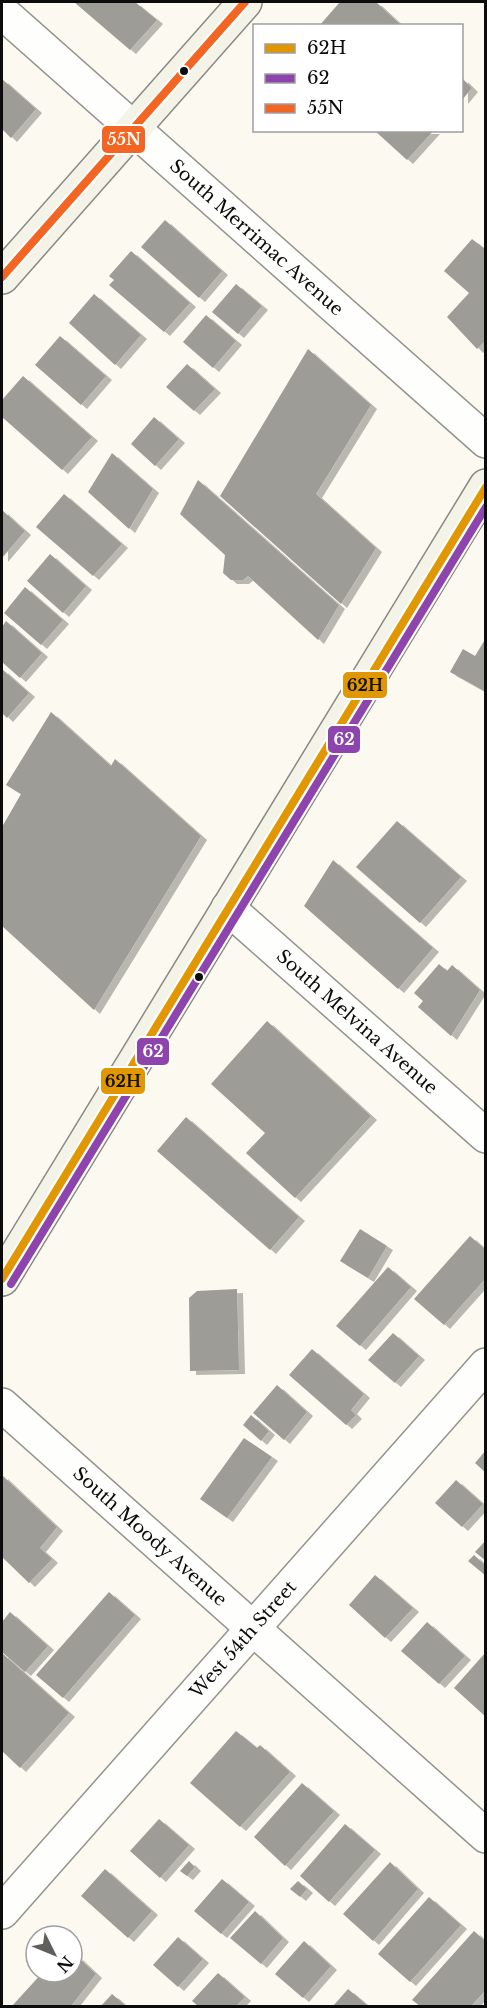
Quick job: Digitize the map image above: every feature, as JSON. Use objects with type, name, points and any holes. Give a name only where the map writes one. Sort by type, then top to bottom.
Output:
[{"type":"main road","points":[[2,277],[245,2]]},
{"type":"main road","points":[[2,1279],[486,486]]},
{"type":"street","name":"South Merrimac Avenue","points":[[2,12],[486,441]]},
{"type":"street","name":"South Melvina Avenue","points":[[228,908],[486,1136]]},
{"type":"street","name":"West 54th Street","points":[[2,1912],[486,1365]]},
{"type":"street","name":"South Moody Avenue","points":[[2,1405],[486,1836]]},
{"type":"building","points":[[74,2],[135,2],[157,20],[130,50]]},
{"type":"building","points":[[340,2],[376,2],[400,24],[321,24]]},
{"type":"building","points":[[2,79],[36,109],[11,138],[2,129]]},
{"type":"building","points":[[463,79],[472,88],[463,99]]},
{"type":"building","points":[[376,132],[432,132],[407,160]]},
{"type":"building","points":[[165,220],[222,271],[199,298],[141,247]]},
{"type":"building","points":[[472,239],[486,250],[486,340],[477,349],[447,317],[469,293],[444,271]]},
{"type":"building","points":[[131,251],[190,303],[164,332],[109,285],[114,280],[109,276]]},
{"type":"building","points":[[236,284],[262,306],[238,334],[212,312]]},
{"type":"building","points":[[94,294],[141,335],[115,365],[69,323]]},
{"type":"building","points":[[206,315],[236,341],[213,368],[183,342]]},
{"type":"building","points":[[60,336],[106,376],[81,405],[35,365]]},
{"type":"building","points":[[308,349],[371,405],[316,494],[376,548],[341,604],[220,496]]},
{"type":"building","points":[[187,364],[215,389],[194,411],[166,387]]},
{"type":"building","points":[[23,376],[92,437],[62,470],[2,417],[2,400]]},
{"type":"building","points":[[154,417],[179,439],[155,466],[131,444]]},
{"type":"building","points":[[112,453],[153,489],[129,529],[88,492]]},
{"type":"building","points":[[198,480],[339,605],[318,640],[248,576],[243,580],[231,580],[223,573],[225,555],[180,514]]},
{"type":"building","points":[[64,494],[122,544],[93,576],[36,527]]},
{"type":"building","points":[[2,510],[25,531],[2,558]]},
{"type":"building","points":[[50,554],[86,586],[63,613],[27,581]]},
{"type":"building","points":[[25,587],[63,620],[41,645],[4,613]]},
{"type":"building","points":[[6,621],[42,653],[20,678],[2,662],[2,627]]},
{"type":"building","points":[[486,638],[486,692],[450,672],[463,649],[475,656]]},
{"type":"building","points":[[2,669],[29,693],[7,718],[2,713]]},
{"type":"building","points":[[51,712],[111,766],[115,759],[201,836],[94,1010],[2,926],[2,827],[21,794],[6,785]]},
{"type":"building","points":[[397,821],[461,877],[420,923],[356,867]]},
{"type":"building","points":[[333,860],[433,948],[398,989],[304,906]]},
{"type":"building","points":[[439,964],[447,971],[452,965],[480,990],[451,1036],[418,1007],[423,1001],[414,993]]},
{"type":"building","points":[[267,1021],[371,1116],[295,1198],[246,1153],[265,1133],[211,1084]]},
{"type":"building","points":[[186,1117],[299,1217],[270,1250],[157,1151]]},
{"type":"building","points":[[360,1229],[387,1246],[368,1278],[340,1261]]},
{"type":"building","points":[[470,1236],[486,1250],[486,1278],[444,1325],[414,1299]]},
{"type":"building","points":[[388,1267],[411,1287],[360,1346],[336,1326]]},
{"type":"building","points":[[237,1289],[239,1370],[190,1371],[189,1298],[197,1291]]},
{"type":"building","points":[[393,1333],[419,1356],[395,1383],[368,1360]]},
{"type":"building","points":[[312,1349],[364,1394],[351,1410],[356,1415],[346,1425],[289,1375]]},
{"type":"building","points":[[277,1385],[307,1412],[284,1440],[253,1413]]},
{"type":"building","points":[[251,1415],[269,1431],[261,1441],[243,1425]]},
{"type":"building","points":[[244,1438],[272,1457],[227,1518],[200,1499]]},
{"type":"building","points":[[486,1450],[486,1473],[475,1463]]},
{"type":"building","points":[[2,1475],[57,1527],[40,1548],[52,1559],[29,1583],[2,1557]]},
{"type":"building","points":[[456,1480],[483,1504],[462,1527],[435,1503]]},
{"type":"building","points":[[486,1540],[486,1561],[475,1552]]},
{"type":"building","points":[[474,1555],[486,1566],[486,1576],[468,1561]]},
{"type":"building","points":[[375,1575],[413,1608],[385,1638],[349,1605]]},
{"type":"building","points":[[109,1592],[135,1615],[63,1698],[36,1675]]},
{"type":"building","points":[[10,1612],[48,1646],[25,1672],[2,1652],[2,1622]]},
{"type":"building","points":[[427,1622],[465,1656],[439,1684],[401,1651]]},
{"type":"building","points":[[486,1652],[486,1717],[454,1688]]},
{"type":"building","points":[[2,1653],[69,1713],[20,1768],[2,1751]]},
{"type":"building","points":[[236,1731],[257,1748],[260,1745],[290,1772],[240,1827],[190,1783]]},
{"type":"building","points":[[302,1783],[334,1811],[285,1866],[254,1837]]},
{"type":"building","points":[[159,1819],[189,1845],[160,1878],[130,1851]]},
{"type":"building","points":[[345,1824],[375,1850],[329,1902],[300,1876]]},
{"type":"building","points":[[189,1861],[195,1867],[187,1876],[180,1871]]},
{"type":"building","points":[[390,1862],[418,1889],[373,1941],[343,1914]]},
{"type":"building","points":[[105,1869],[152,1911],[128,1938],[81,1896]]},
{"type":"building","points":[[222,1879],[249,1902],[221,1934],[194,1911]]},
{"type":"building","points":[[298,1881],[307,1889],[300,1897],[290,1889]]},
{"type":"building","points":[[429,1897],[461,1925],[410,1982],[378,1954]]},
{"type":"building","points":[[255,1911],[283,1938],[261,1964],[230,1938]]},
{"type":"building","points":[[474,1931],[486,1942],[486,1990],[471,2006],[420,2006],[412,2000]]},
{"type":"building","points":[[178,1937],[203,1959],[178,1987],[153,1965]]},
{"type":"building","points":[[304,1941],[331,1966],[303,1998],[275,1974]]},
{"type":"building","points":[[84,1963],[96,1974],[71,2006],[12,2006],[32,1984],[84,1984]]},
{"type":"building","points":[[218,1973],[245,1997],[236,2006],[198,2006],[192,2001]]},
{"type":"building","points":[[348,1989],[368,2006],[333,2006]]},
{"type":"building","points":[[112,1994],[126,2006],[101,2006]]},
{"type":"transit line","name":"55N","points":[[2,277],[245,2]]},
{"type":"transit line","name":"62H","points":[[2,1279],[486,487]]},
{"type":"transit line","name":"62","points":[[11,1284],[486,507]]}]
